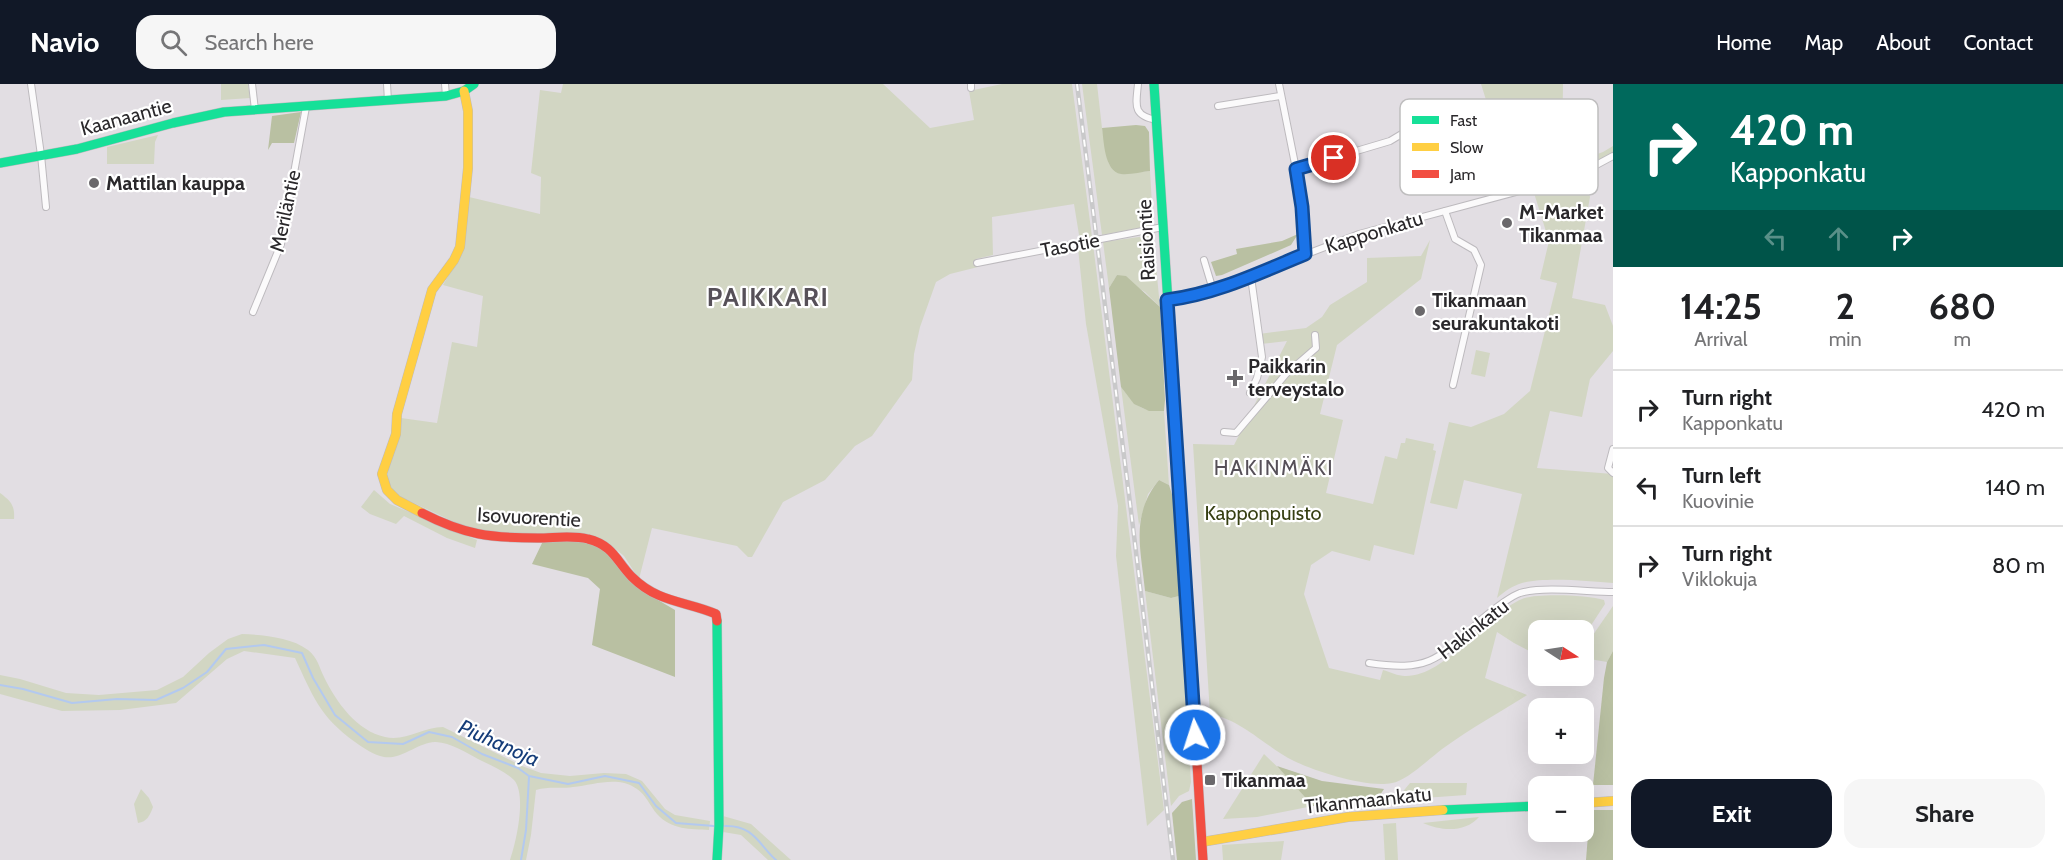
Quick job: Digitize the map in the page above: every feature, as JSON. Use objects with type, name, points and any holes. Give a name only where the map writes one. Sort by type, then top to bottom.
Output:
[{"type":"street","points":[[31,84],[46,207]]},
{"type":"street","points":[[252,84],[255,110]]},
{"type":"street","points":[[387,84],[388,101]]},
{"type":"street","points":[[445,84],[446,96]]},
{"type":"street","name":"Kaanaantie","points":[[0,163],[108,141],[200,116],[224,112],[446,96],[464,91],[474,84]]},
{"type":"street","points":[[1138,84],[1136,107],[1142,117],[1157,120]]},
{"type":"street","name":"Raisiontie","points":[[1154,84],[1203,860]]},
{"type":"street","points":[[1279,84],[1302,207],[1305,254]]},
{"type":"street","name":"Isovuorentie","points":[[464,91],[468,111],[468,168],[460,247],[454,260],[432,290],[397,414],[396,434],[384,466],[383,482],[397,500],[410,508],[463,531],[492,537],[594,540],[618,557],[631,577],[649,590],[680,604],[716,614],[719,814],[717,860]]},
{"type":"street","points":[[1218,106],[1280,96]]},
{"type":"street","name":"Meriläntie","points":[[254,312],[280,244],[306,107]]},
{"type":"street","points":[[1296,169],[1390,141],[1400,135]]},
{"type":"street","name":"Kapponkatu","points":[[1598,164],[1613,156]]},
{"type":"street","name":"Kapponkatu","points":[[1167,300],[1187,298],[1251,277],[1359,234],[1505,195]]},
{"type":"street","name":"Kapponkatu","points":[[1445,211],[1455,239],[1474,250],[1481,265],[1453,385]]},
{"type":"street","name":"Tasotie","points":[[976,263],[1163,227]]},
{"type":"street","points":[[1204,260],[1213,290]]},
{"type":"street","points":[[1250,393],[1257,378],[1262,357],[1251,277]]},
{"type":"street","points":[[1224,432],[1236,433],[1280,380],[1306,354],[1316,348],[1315,335]]},
{"type":"street","points":[[1612,473],[1608,468],[1613,449]]},
{"type":"street","name":"Hakinkatu","points":[[1369,663],[1406,666],[1431,662],[1448,651],[1491,612],[1520,593],[1613,592]]},
{"type":"street","points":[[1594,802],[1613,801]]},
{"type":"street","name":"Tikanmaankatu","points":[[1202,842],[1390,813],[1528,807]]},
{"type":"green space","points":[[221,84],[248,84],[250,98],[221,100]]},
{"type":"green space","points":[[563,84],[883,84],[930,128],[974,120],[969,91],[1002,84],[1072,84],[1092,237],[1080,241],[1074,204],[992,217],[993,255],[976,259],[978,267],[950,274],[936,282],[920,327],[914,354],[912,380],[872,436],[855,446],[825,480],[783,502],[752,557],[748,557],[737,546],[652,528],[639,579],[624,556],[607,542],[491,534],[469,529],[399,496],[387,478],[388,462],[401,418],[437,423],[452,342],[477,347],[483,296],[443,285],[455,263],[462,243],[469,197],[540,214],[541,177],[531,173],[540,90],[561,93]]},
{"type":"green space","points":[[1082,84],[1097,84],[1109,164],[1121,174],[1150,171],[1153,222],[1149,226],[1102,235]]},
{"type":"green space","points":[[1481,84],[1563,84],[1563,99],[1486,99]]},
{"type":"green space","points":[[301,112],[294,143],[272,143],[268,150],[272,116]]},
{"type":"green space","points":[[1145,126],[1149,132],[1150,171],[1132,174],[1115,172],[1108,162],[1102,128]]},
{"type":"green space","points":[[158,135],[155,142],[154,164],[107,164],[107,147]]},
{"type":"green space","points":[[1613,146],[1613,156],[1598,163],[1598,154]]},
{"type":"green space","points":[[1535,195],[1590,195],[1572,298],[1605,305],[1613,326],[1613,351],[1590,379],[1582,417],[1550,411],[1537,468],[1613,474],[1613,583],[1567,580],[1531,581],[1515,586],[1497,598],[1522,494],[1464,480],[1457,509],[1430,503],[1449,422],[1471,427],[1504,414],[1530,391],[1557,283],[1540,279],[1549,241]]},
{"type":"green space","points":[[1298,234],[1291,245],[1216,276],[1211,262],[1237,254],[1236,249],[1282,241]]},
{"type":"green space","points":[[1153,235],[1160,307],[1145,292],[1117,275],[1109,288],[1103,242]]},
{"type":"green space","name":"Kapponpuisto","points":[[1430,240],[1421,279],[1337,345],[1320,414],[1343,420],[1326,493],[1373,504],[1385,456],[1397,459],[1401,443],[1405,443],[1406,438],[1434,444],[1433,450],[1436,451],[1414,555],[1374,545],[1370,561],[1332,551],[1311,565],[1304,594],[1329,668],[1380,680],[1383,670],[1402,676],[1420,674],[1450,656],[1494,618],[1522,599],[1550,595],[1575,596],[1604,600],[1605,604],[1594,621],[1528,620],[1528,650],[1497,632],[1485,678],[1527,695],[1455,740],[1405,778],[1392,783],[1369,783],[1342,778],[1294,761],[1244,728],[1210,714],[1193,444],[1234,445],[1287,341],[1261,344],[1259,334],[1306,328],[1322,317],[1330,305],[1367,282],[1367,258],[1421,256]]},
{"type":"green space","points":[[1093,244],[1164,810],[1147,826],[1116,556],[1118,506],[1086,324],[1078,248]]},
{"type":"green space","points":[[1117,275],[1126,276],[1160,307],[1164,411],[1149,411],[1134,404],[1121,387],[1109,288]]},
{"type":"green space","points":[[1476,350],[1490,353],[1485,377],[1471,374]]},
{"type":"green space","points":[[1121,387],[1144,409],[1164,411],[1169,485],[1159,480],[1148,494],[1139,525]]},
{"type":"green space","points":[[1159,480],[1169,485],[1174,501],[1179,596],[1171,598],[1145,591],[1141,561],[1141,520],[1150,493]]},
{"type":"green space","points":[[374,490],[390,504],[477,540],[475,548],[447,538],[404,516],[396,524],[370,514],[361,507]]},
{"type":"green space","points":[[0,493],[12,504],[14,519],[0,519]]},
{"type":"green space","points":[[543,541],[588,541],[603,550],[646,593],[675,610],[675,677],[592,645],[600,589],[588,578],[532,564]]},
{"type":"green space","points":[[1145,591],[1171,598],[1179,596],[1191,782],[1189,791],[1179,796],[1171,806]]},
{"type":"green space","points":[[1613,606],[1613,651],[1607,662],[1594,660],[1594,634]]},
{"type":"green space","points":[[242,634],[285,639],[308,650],[316,659],[329,687],[348,714],[365,729],[375,734],[400,738],[443,727],[541,773],[570,776],[626,774],[642,781],[665,809],[675,815],[710,821],[709,830],[682,828],[668,823],[657,814],[640,791],[622,782],[541,789],[536,790],[526,860],[510,860],[520,807],[518,787],[514,780],[497,768],[458,748],[442,743],[430,742],[391,757],[380,756],[369,751],[343,732],[325,714],[312,694],[295,658],[244,651],[227,659],[176,703],[120,710],[62,711],[0,694],[0,675],[66,693],[99,695],[157,690],[183,677],[228,639]]},
{"type":"green space","points":[[1613,651],[1613,785],[1594,785],[1604,678],[1607,662]]},
{"type":"green space","points":[[1264,754],[1313,806],[1257,817],[1223,819]]},
{"type":"green space","points":[[1277,766],[1322,781],[1384,789],[1376,801],[1313,806]]},
{"type":"green space","points":[[1410,783],[1467,783],[1466,795],[1396,800]]},
{"type":"green space","points":[[141,789],[153,807],[146,820],[138,823],[134,804]]},
{"type":"green space","points":[[1192,799],[1196,860],[1177,860],[1172,813],[1182,802]]},
{"type":"green space","points":[[1594,810],[1613,810],[1613,860],[1586,860],[1587,842],[1594,842]]},
{"type":"green space","points":[[723,816],[751,824],[791,860],[768,860],[741,835],[723,832]]},
{"type":"green space","points":[[1479,817],[1467,826],[1452,829],[1437,828],[1423,823]]},
{"type":"green space","points":[[1396,823],[1398,860],[1385,860],[1383,824]]},
{"type":"green space","points":[[1284,841],[1281,860],[1223,860],[1222,845]]},
{"type":"waterway","name":"Piuhanoja","points":[[0,685],[72,703],[117,699],[156,700],[183,688],[207,672],[226,649],[264,645],[302,653],[313,678],[335,715],[368,742],[403,744],[429,732],[452,737],[482,754],[518,768],[529,776],[568,784],[605,776],[639,783],[656,806],[676,823],[714,826]]},
{"type":"waterway","points":[[521,860],[526,830],[529,777]]},
{"type":"waterway","name":"Piuhanoja","points":[[725,826],[749,832],[776,860]]},
{"type":"railway","points":[[1077,84],[1173,860]]},
{"type":"traffic: fast","points":[[0,163],[77,149],[224,112],[446,96],[464,91],[474,84]]},
{"type":"traffic: fast","points":[[1154,84],[1182,522]]},
{"type":"traffic: fast","points":[[717,621],[719,825],[717,860]]},
{"type":"traffic: fast","points":[[1443,810],[1528,806]]},
{"type":"traffic: slow","points":[[422,513],[397,500],[387,490],[382,474],[396,434],[397,414],[432,290],[454,260],[460,247],[468,168],[468,111],[464,91]]},
{"type":"traffic: slow","points":[[1594,802],[1613,801]]},
{"type":"traffic: slow","points":[[1202,842],[1348,817],[1443,810]]},
{"type":"traffic: jam","points":[[422,513],[478,534],[521,538],[576,537],[588,539],[609,550],[642,586],[662,597],[716,614],[717,621]]},
{"type":"traffic: jam","points":[[1182,522],[1203,860]]},
{"type":"place","name":"Mattilan kauppa","points":[[94,183]]},
{"type":"place","name":"M-Market Tikanmaa","points":[[1507,223]]},
{"type":"place","name":"Tikanmaan seurakuntakoti","points":[[1420,311]]},
{"type":"place","name":"Paikkarin terveystalo","points":[[1235,378]]},
{"type":"place","name":"Tikanmaa","points":[[1210,780]]},
{"type":"district","name":"PAIKKARI","points":[[768,297]]},
{"type":"district","name":"HAKINMÄKI","points":[[1274,468]]},
{"type":"route","points":[[1195,735],[1167,300],[1199,295],[1251,277],[1305,254],[1302,207],[1296,169],[1334,158]]}]
